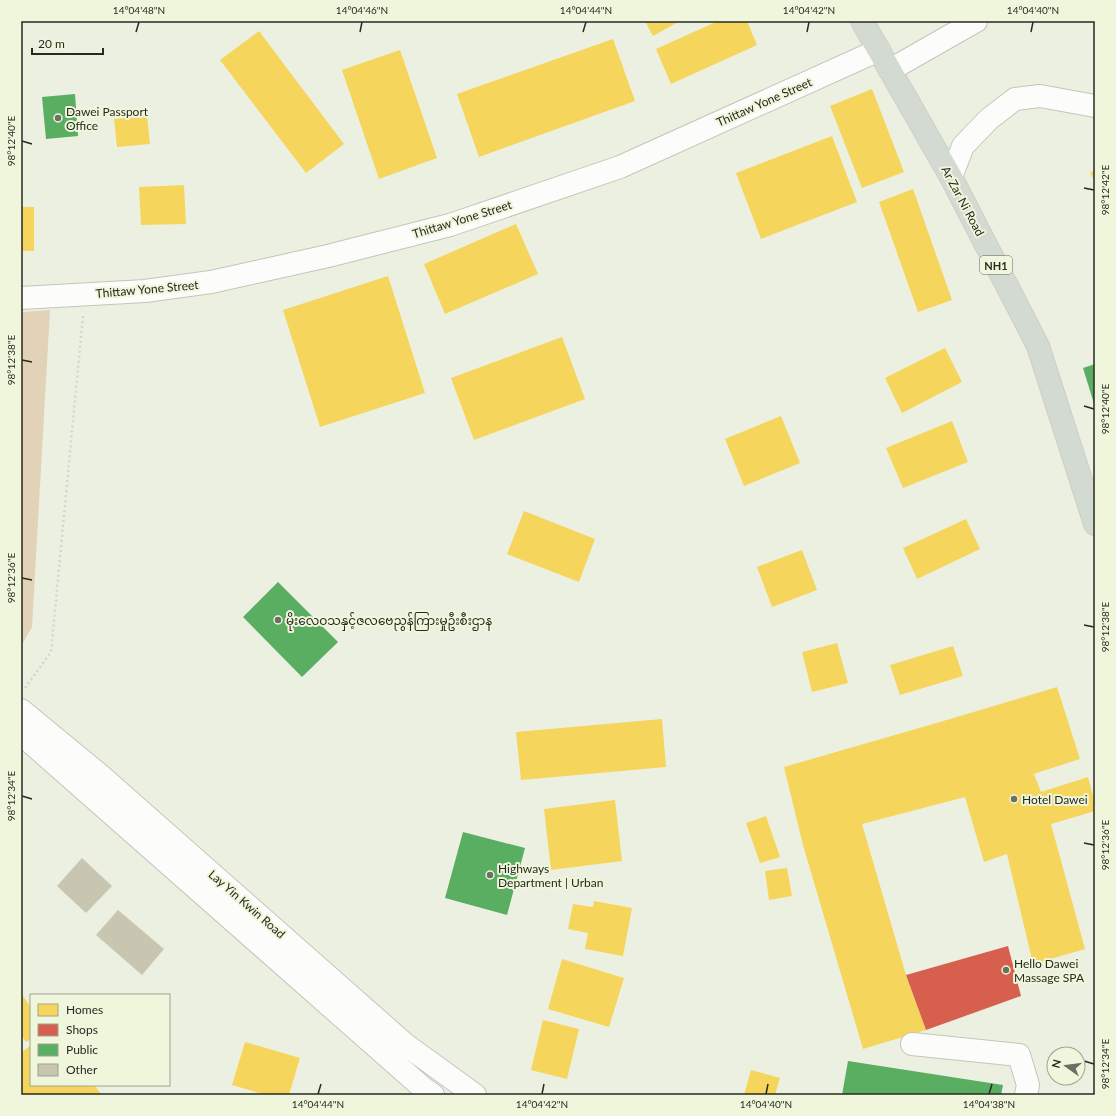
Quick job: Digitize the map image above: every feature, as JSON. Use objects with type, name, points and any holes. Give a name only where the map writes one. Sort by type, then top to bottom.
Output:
[{"type":"highway","name":"Ar Zar Ni Road","points":[[862,21],[951,177],[1038,346],[1095,524]]},
{"type":"street","points":[[890,70],[976,21]]},
{"type":"street","name":"Thittaw Yone Street","points":[[21,298],[145,291],[211,282],[328,256],[450,225],[620,167],[879,50]]},
{"type":"street","points":[[951,177],[963,146],[990,119],[1015,99],[1040,96],[1095,106]]},
{"type":"street","name":"Lay Yin Kwin Road","points":[[21,710],[100,775],[406,1045],[475,1095]]},
{"type":"street","name":"Lay Yin Kwin Road","points":[[21,734],[360,1034],[422,1088],[433,1095]]},
{"type":"street","points":[[912,1044],[1019,1055],[1028,1085],[1026,1095]]},
{"type":"path","points":[[21,693],[51,652],[85,294]]},
{"type":"shaded area","points":[[50,310],[32,627],[21,646],[21,312]]},
{"type":"building: Homes","points":[[645,21],[680,21],[653,36]]},
{"type":"building: Homes","points":[[718,21],[747,21],[757,45],[671,84],[656,49]]},
{"type":"building: Homes","points":[[259,31],[344,144],[306,173],[220,60]]},
{"type":"building: Homes","points":[[613,39],[635,101],[479,157],[457,94]]},
{"type":"building: Homes","points":[[400,50],[437,158],[379,179],[342,70]]},
{"type":"building: Homes","points":[[872,89],[904,172],[862,188],[830,106]]},
{"type":"building: Homes","points":[[147,116],[150,144],[117,147],[114,119]]},
{"type":"building: Homes","points":[[832,136],[857,202],[761,239],[736,173]]},
{"type":"building: Homes","points":[[1095,170],[1095,181],[1090,173]]},
{"type":"building: Homes","points":[[184,185],[186,224],[141,225],[139,187]]},
{"type":"building: Homes","points":[[913,189],[952,300],[918,312],[879,202]]},
{"type":"building: Homes","points":[[21,207],[34,207],[34,251],[21,251]]},
{"type":"building: Homes","points":[[516,224],[538,274],[445,314],[424,264]]},
{"type":"building: Homes","points":[[388,276],[425,393],[320,427],[283,310]]},
{"type":"building: Homes","points":[[562,337],[585,399],[474,440],[451,378]]},
{"type":"building: Homes","points":[[945,348],[962,382],[902,413],[885,378]]},
{"type":"building: Homes","points":[[781,416],[800,463],[744,486],[725,439]]},
{"type":"building: Homes","points":[[952,421],[968,462],[903,488],[886,448]]},
{"type":"building: Homes","points":[[524,511],[595,539],[579,582],[507,554]]},
{"type":"building: Homes","points":[[966,519],[980,549],[917,579],[903,548]]},
{"type":"building: Homes","points":[[802,550],[817,590],[772,607],[757,567]]},
{"type":"building: Homes","points":[[837,643],[848,683],[812,692],[802,652]]},
{"type":"building: Homes","points":[[953,646],[963,676],[900,695],[890,665]]},
{"type":"building: Homes","points":[[1057,687],[1080,759],[1024,777],[1034,774],[1041,792],[1088,777],[1095,804],[1095,811],[1051,824],[1085,949],[1033,964],[1007,854],[984,862],[965,797],[862,824],[906,975],[926,1030],[863,1049],[803,845],[784,767]]},
{"type":"building: Homes","points":[[662,719],[666,767],[521,780],[516,732]]},
{"type":"building: Homes","points":[[615,800],[622,861],[551,870],[544,809]]},
{"type":"building: Homes","points":[[766,816],[780,857],[760,863],[746,823]]},
{"type":"building: Homes","points":[[787,868],[792,896],[769,900],[765,871]]},
{"type":"building: Homes","points":[[594,901],[632,908],[623,956],[585,949],[588,933],[568,929],[573,904],[593,907]]},
{"type":"building: Homes","points":[[562,959],[624,978],[609,1027],[548,1009]]},
{"type":"building: Homes","points":[[22,995],[30,1006],[30,1040],[26,1042],[21,1035]]},
{"type":"building: Homes","points":[[543,1020],[579,1029],[567,1079],[531,1070]]},
{"type":"building: Homes","points":[[245,1042],[300,1058],[289,1095],[266,1095],[232,1085]]},
{"type":"building: Homes","points":[[30,1046],[30,1086],[95,1086],[102,1095],[21,1095],[21,1053]]},
{"type":"building: Homes","points":[[751,1070],[780,1078],[775,1095],[744,1095]]},
{"type":"building: Shops","points":[[1008,946],[1021,996],[926,1030],[906,975]]},
{"type":"building: Public","points":[[75,94],[78,136],[46,139],[42,97]]},
{"type":"building: Public","points":[[1095,364],[1095,407],[1083,368]]},
{"type":"building: Public","points":[[278,582],[338,642],[302,677],[243,617]]},
{"type":"building: Public","points":[[463,832],[525,848],[507,915],[445,898]]},
{"type":"building: Public","points":[[848,1061],[1003,1085],[1001,1095],[842,1095]]},
{"type":"building: Other","points":[[82,858],[112,886],[86,913],[57,886]]},
{"type":"building: Other","points":[[118,910],[164,949],[142,975],[96,935]]},
{"type":"place","name":"Dawei Passport Office","points":[[58,118]]},
{"type":"place","name":"မိုးလေဝသနှင့်ဇလဗေညွန်ကြားမှုဦးစီးဌာန","points":[[278,620]]},
{"type":"place","name":"Hotel Dawei","points":[[1014,799]]},
{"type":"place","name":"Highways Department | Urban","points":[[490,875]]},
{"type":"place","name":"Hello Dawei Massage SPA","points":[[1006,970]]}]
